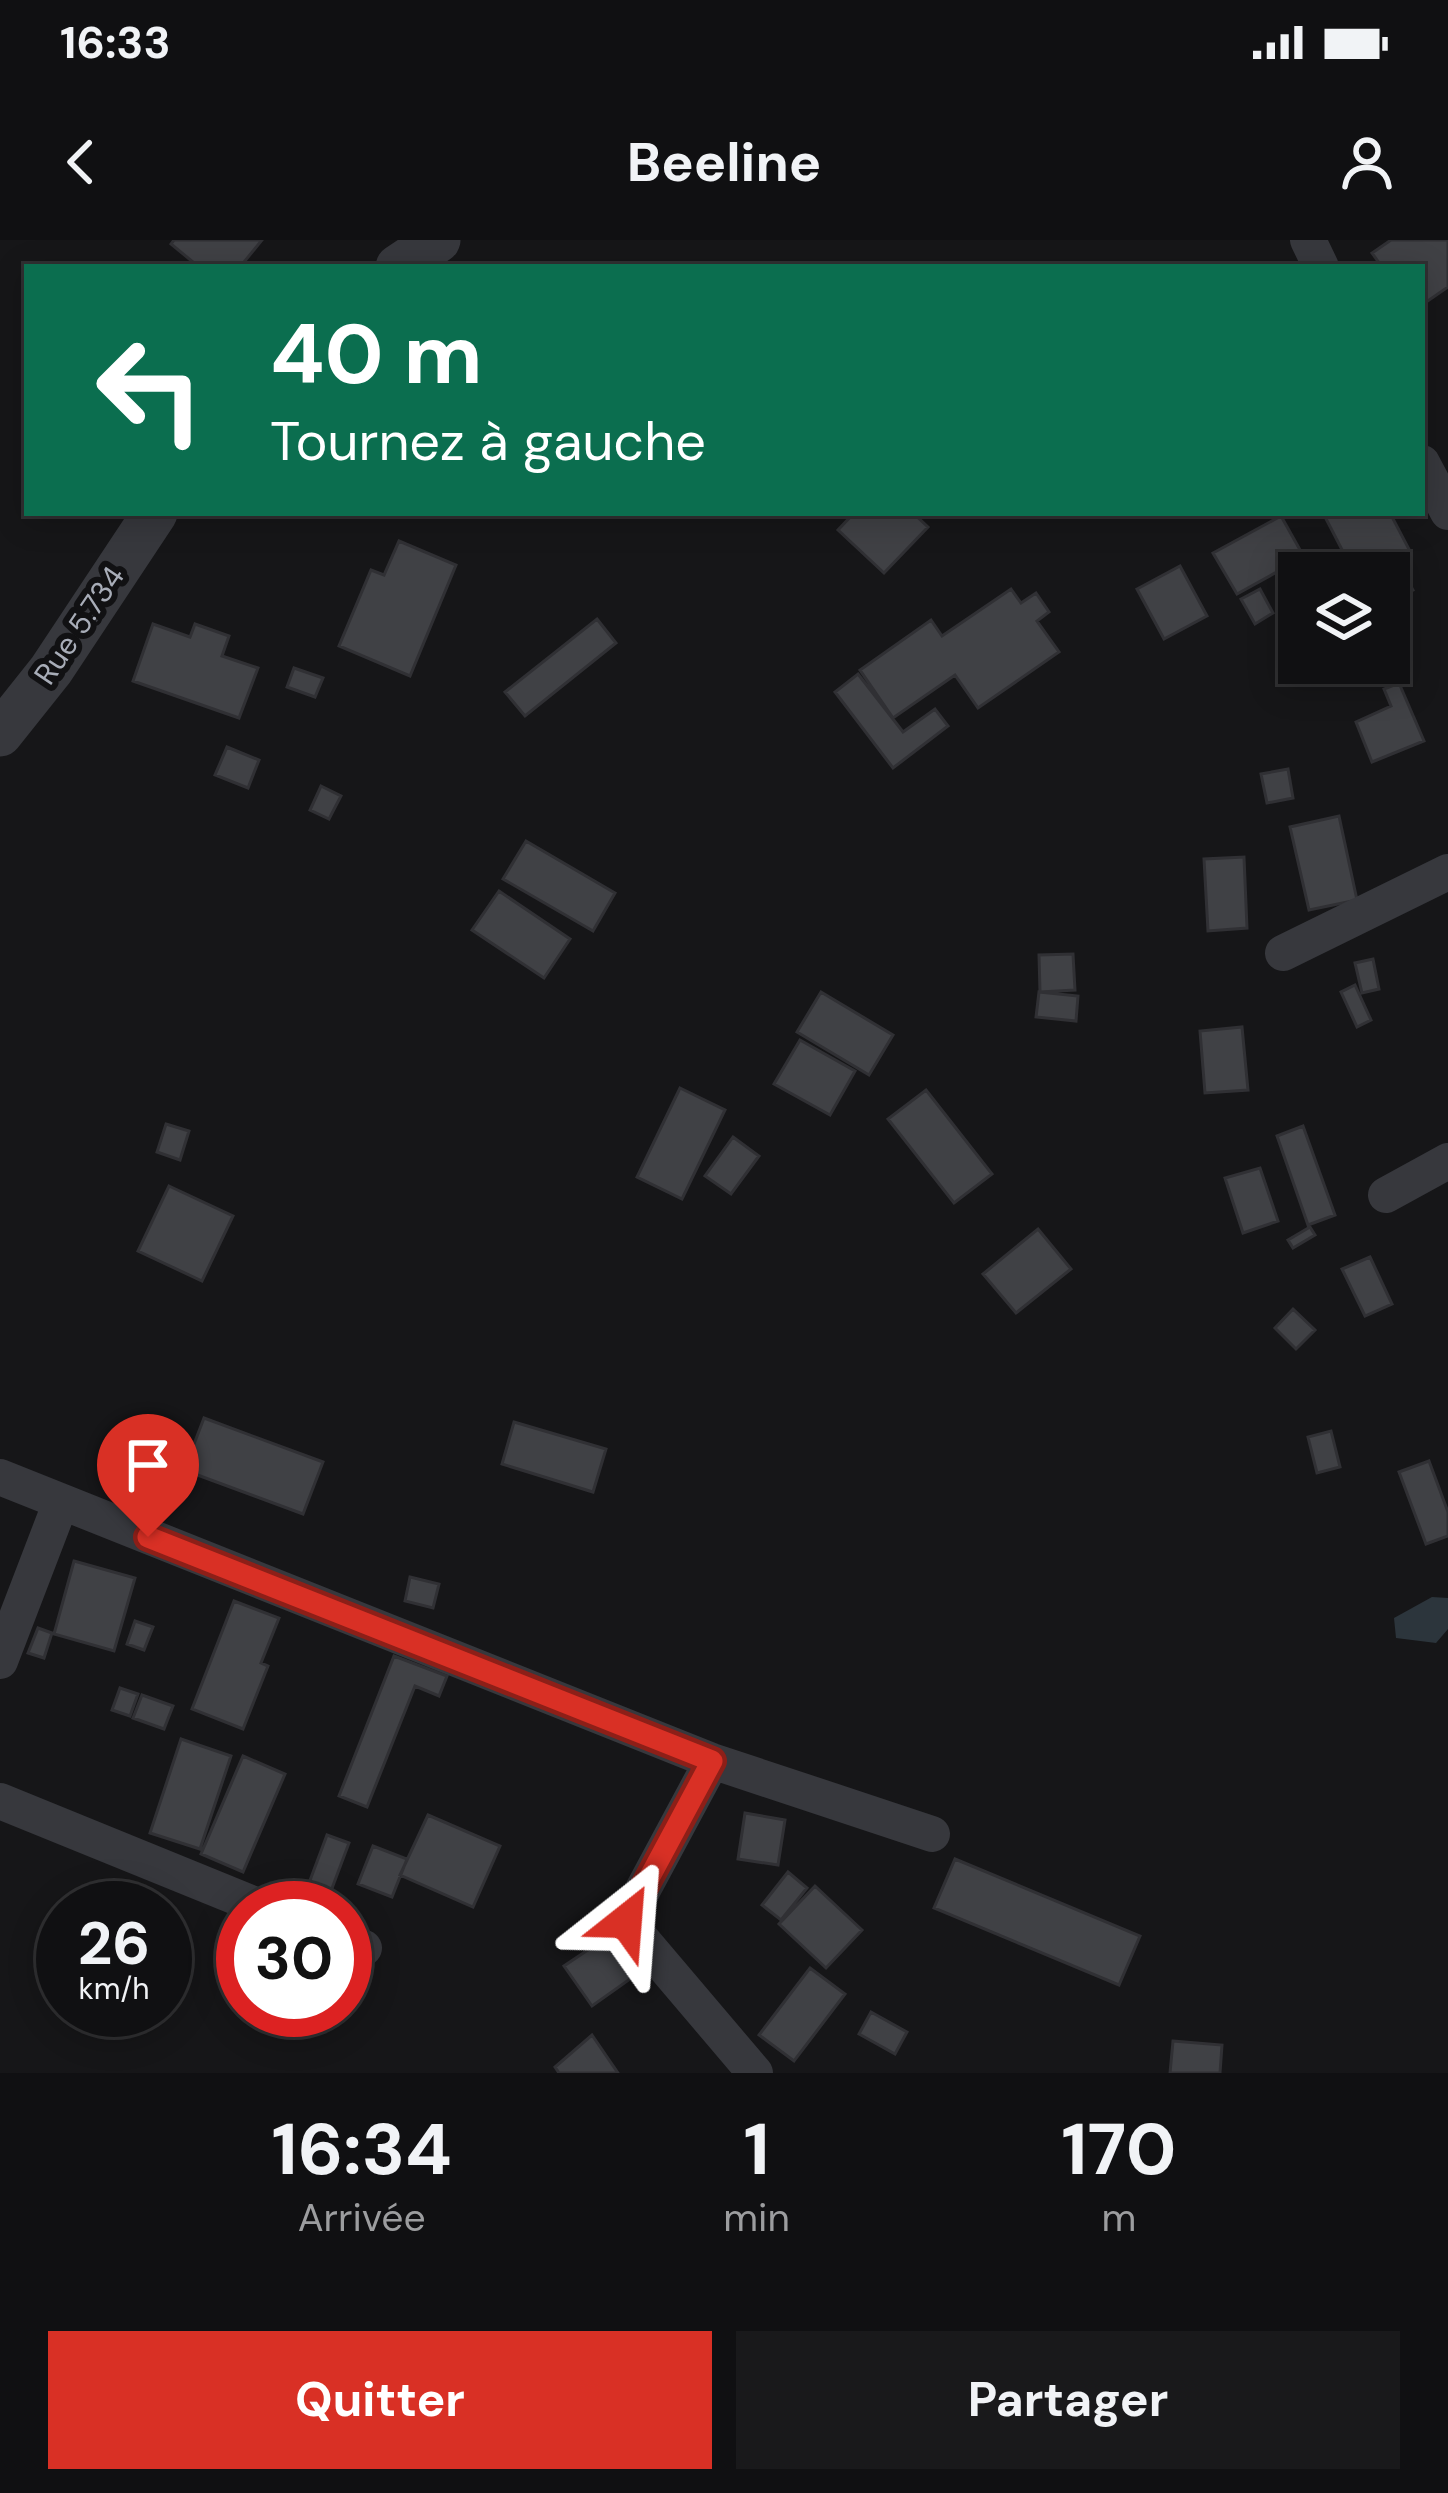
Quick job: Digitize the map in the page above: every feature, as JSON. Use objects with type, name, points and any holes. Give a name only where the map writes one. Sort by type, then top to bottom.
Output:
[{"type":"street","points":[[402,264],[438,240]]},
{"type":"street","points":[[1425,469],[1448,512]]},
{"type":"street","name":"Rue 5.734","points":[[0,734],[51,670],[152,516]]},
{"type":"street","points":[[1283,953],[1448,872]]},
{"type":"street","points":[[1386,1195],[1448,1161]]},
{"type":"street","points":[[0,1477],[712,1761],[932,1834]]},
{"type":"street","points":[[0,1661],[61,1502]]},
{"type":"street","points":[[712,1761],[626,1921],[755,2073]]},
{"type":"street","points":[[0,1801],[216,1889]]},
{"type":"shaded area","points":[[1432,1597],[1448,1598],[1448,1629],[1436,1643],[1396,1638],[1394,1618]]},
{"type":"building","points":[[174,240],[262,240],[242,264],[195,264],[171,244]]},
{"type":"building","points":[[1391,240],[1448,240],[1448,287],[1425,303],[1425,264],[1380,264],[1372,253]]},
{"type":"building","points":[[851,516],[916,516],[928,527],[884,573],[838,530]]},
{"type":"building","points":[[1281,516],[1301,552],[1278,552],[1278,571],[1237,594],[1213,553]]},
{"type":"building","points":[[1325,516],[1392,516],[1411,553],[1343,552]]},
{"type":"building","points":[[399,541],[456,565],[410,676],[339,646],[371,570],[384,575]]},
{"type":"building","points":[[1180,566],[1207,616],[1164,639],[1137,589]]},
{"type":"building","points":[[1011,589],[1021,603],[1036,593],[1049,612],[1037,621],[1059,652],[978,708],[955,675],[893,718],[860,670],[931,620],[942,636]]},
{"type":"building","points":[[1260,589],[1273,613],[1255,624],[1241,599]]},
{"type":"building","points":[[597,619],[616,643],[525,716],[505,692]]},
{"type":"building","points":[[153,624],[190,637],[195,624],[229,636],[222,656],[258,668],[239,718],[133,681]]},
{"type":"building","points":[[294,668],[323,678],[315,697],[287,687]]},
{"type":"building","points":[[858,674],[903,732],[935,709],[948,726],[893,768],[835,692]]},
{"type":"building","points":[[1399,684],[1424,741],[1372,762],[1356,722],[1391,706],[1384,689]]},
{"type":"building","points":[[227,747],[259,760],[248,788],[215,775]]},
{"type":"building","points":[[1288,769],[1293,798],[1267,803],[1261,774]]},
{"type":"building","points":[[321,786],[341,796],[329,819],[310,810]]},
{"type":"building","points":[[1339,816],[1357,900],[1309,910],[1290,827]]},
{"type":"building","points":[[526,841],[615,893],[593,931],[503,879]]},
{"type":"building","points":[[1244,857],[1247,928],[1208,931],[1204,859]]},
{"type":"building","points":[[499,891],[570,939],[544,978],[472,930]]},
{"type":"building","points":[[1073,954],[1075,990],[1040,992],[1039,955]]},
{"type":"building","points":[[1373,959],[1379,989],[1362,993],[1355,963]]},
{"type":"building","points":[[1355,985],[1371,1020],[1357,1027],[1341,992]]},
{"type":"building","points":[[821,992],[893,1035],[869,1075],[797,1032]]},
{"type":"building","points":[[1039,992],[1078,996],[1076,1021],[1036,1017]]},
{"type":"building","points":[[1242,1027],[1248,1090],[1205,1093],[1200,1031]]},
{"type":"building","points":[[800,1040],[855,1071],[830,1115],[774,1084]]},
{"type":"building","points":[[680,1088],[725,1110],[682,1199],[637,1177]]},
{"type":"building","points":[[926,1090],[992,1174],[954,1203],[888,1119]]},
{"type":"building","points":[[166,1124],[189,1131],[180,1160],[157,1152]]},
{"type":"building","points":[[1303,1126],[1335,1215],[1308,1225],[1277,1136]]},
{"type":"building","points":[[733,1137],[759,1156],[731,1194],[705,1176]]},
{"type":"building","points":[[1260,1168],[1278,1221],[1243,1233],[1225,1178]]},
{"type":"building","points":[[169,1186],[233,1216],[202,1281],[138,1251]]},
{"type":"building","points":[[1310,1227],[1315,1235],[1293,1248],[1288,1240]]},
{"type":"building","points":[[1038,1229],[1071,1269],[1016,1313],[983,1274]]},
{"type":"building","points":[[1370,1257],[1392,1304],[1365,1316],[1342,1269]]},
{"type":"building","points":[[1293,1309],[1315,1330],[1296,1349],[1275,1328]]},
{"type":"building","points":[[204,1418],[323,1462],[303,1514],[184,1470]]},
{"type":"building","points":[[514,1422],[606,1449],[593,1492],[502,1464]]},
{"type":"building","points":[[1331,1431],[1340,1467],[1317,1473],[1308,1437]]},
{"type":"building","points":[[1429,1461],[1448,1512],[1448,1536],[1426,1544],[1399,1472]]},
{"type":"building","points":[[156,1482],[171,1486],[165,1508],[151,1504]]},
{"type":"building","points":[[74,1561],[135,1578],[114,1651],[54,1634]]},
{"type":"building","points":[[410,1577],[439,1584],[433,1608],[405,1601]]},
{"type":"building","points":[[234,1601],[279,1618],[261,1663],[268,1666],[243,1729],[192,1709]]},
{"type":"building","points":[[135,1621],[153,1627],[144,1650],[127,1644]]},
{"type":"building","points":[[38,1628],[52,1633],[44,1658],[28,1653]]},
{"type":"building","points":[[394,1656],[447,1676],[439,1696],[415,1686],[367,1807],[339,1796]]},
{"type":"building","points":[[120,1688],[138,1694],[130,1716],[112,1710]]},
{"type":"building","points":[[142,1695],[173,1706],[164,1729],[133,1718]]},
{"type":"building","points":[[181,1739],[231,1756],[200,1849],[150,1833]]},
{"type":"building","points":[[243,1756],[285,1774],[243,1872],[201,1854]]},
{"type":"building","points":[[745,1813],[785,1820],[778,1865],[738,1859]]},
{"type":"building","points":[[428,1815],[500,1846],[473,1907],[400,1875]]},
{"type":"building","points":[[327,1835],[349,1843],[335,1881],[310,1881]]},
{"type":"building","points":[[373,1846],[407,1859],[392,1897],[372,1889],[372,1881],[359,1881]]},
{"type":"building","points":[[955,1859],[1140,1936],[1119,1985],[934,1908]]},
{"type":"building","points":[[788,1872],[807,1888],[781,1920],[762,1905]]},
{"type":"building","points":[[815,1886],[862,1930],[826,1968],[779,1924]]},
{"type":"building","points":[[613,1933],[640,1972],[592,2006],[564,1966]]},
{"type":"building","points":[[810,1968],[845,1994],[794,2061],[759,2035]]},
{"type":"building","points":[[871,2012],[907,2032],[895,2054],[859,2034]]},
{"type":"building","points":[[592,2035],[618,2073],[559,2073],[555,2067]]},
{"type":"building","points":[[1173,2041],[1222,2045],[1220,2073],[1170,2073]]},
{"type":"route","points":[[148,1537],[712,1761],[626,1921]]}]
